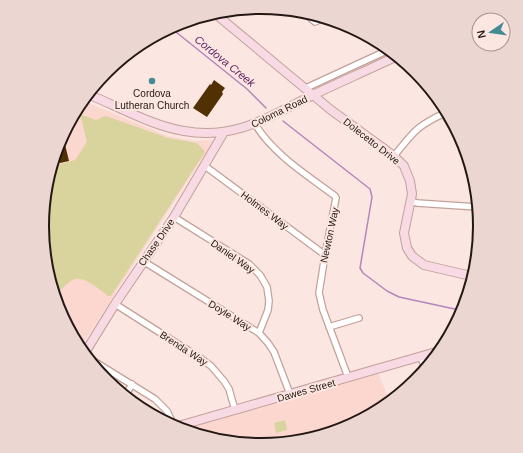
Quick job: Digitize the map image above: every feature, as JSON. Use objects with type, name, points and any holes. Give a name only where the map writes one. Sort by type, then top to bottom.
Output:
[{"type":"street","name":"Dolecetto Drive","points":[[220,18],[314,94],[331,110],[394,156],[404,166],[408,174],[411,187],[411,201],[404,233],[407,248],[412,256],[420,263],[430,267],[468,275]]},
{"type":"street","points":[[306,88],[383,52]]},
{"type":"street","name":"Coloma Road","points":[[93,96],[156,124],[172,129],[196,133],[224,132],[255,124],[314,94],[392,59]]},
{"type":"street","points":[[394,156],[419,126],[442,115]]},
{"type":"street","name":"Newton Way","points":[[255,124],[268,143],[335,196],[336,201],[324,255],[319,293],[322,310],[348,377]]},
{"type":"street","name":"Chase Drive","points":[[88,348],[143,261],[174,217],[224,132]]},
{"type":"street","name":"Holmes Way","points":[[205,166],[324,255]]},
{"type":"street","points":[[411,201],[417,203],[473,207]]},
{"type":"street","name":"Daniel Way","points":[[174,217],[249,264],[260,275],[267,287],[269,301],[268,310],[260,333]]},
{"type":"street","name":"Doyle Way","points":[[143,261],[260,333],[274,352],[290,394]]},
{"type":"street","name":"Brenda Way","points":[[115,304],[211,366],[229,389],[235,410]]},
{"type":"street","points":[[329,327],[359,318]]},
{"type":"street","name":"Dawes Street","points":[[184,424],[432,353]]},
{"type":"street","points":[[421,357],[423,364]]},
{"type":"street","points":[[100,365],[155,399],[161,404],[171,419]]},
{"type":"street","points":[[128,392],[132,384]]},
{"type":"shaded area","points":[[89,103],[168,136],[194,141],[214,140],[83,343],[77,333],[60,295],[53,268],[49,240],[49,213],[56,172],[65,145],[77,120]]},
{"type":"shaded area","points":[[81,114],[96,120],[106,116],[168,138],[197,143],[205,152],[111,296],[108,296],[88,282],[79,279],[75,279],[70,282],[59,292],[53,268],[49,240],[49,213],[56,172],[58,165],[75,160],[87,142]]},
{"type":"shaded area","points":[[378,373],[388,397],[368,411],[343,423],[303,435],[275,439],[248,439],[220,435],[190,427]]},
{"type":"shaded area","points":[[285,420],[287,430],[276,433],[274,423]]},
{"type":"building","points":[[214,80],[225,88],[222,92],[223,94],[207,117],[193,108]]},
{"type":"building","points":[[65,145],[69,161],[60,163],[59,160]]},
{"type":"waterway","name":"Cordova Creek","points":[[176,32],[247,89],[266,108]]},
{"type":"waterway","points":[[283,121],[370,189],[372,197],[360,268],[363,273],[387,291],[399,297],[457,310]]},
{"type":"place","name":"Cordova Lutheran Church","points":[[152,81]]}]
